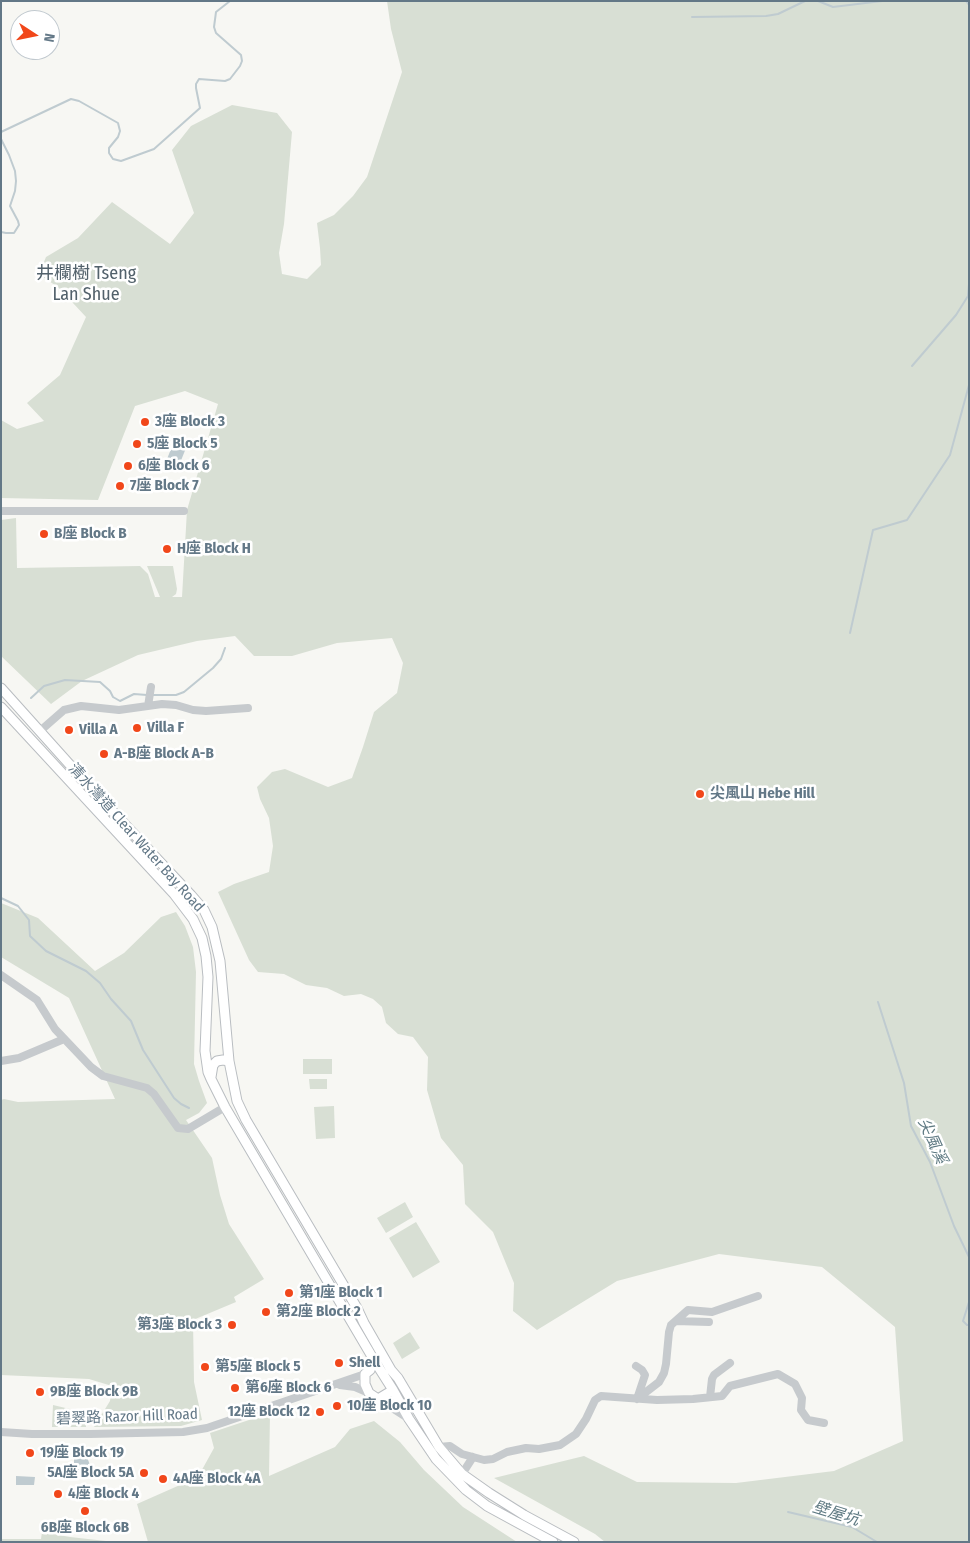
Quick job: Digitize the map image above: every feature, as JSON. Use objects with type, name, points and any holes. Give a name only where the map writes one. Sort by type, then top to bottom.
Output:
[{"type":"main road","name":"清水灣道 Clear Water Bay Road","points":[[1,688],[204,910],[212,927],[220,961],[229,1061],[237,1101],[246,1120],[357,1308],[391,1370],[398,1378],[439,1447],[462,1474],[508,1506],[574,1542]]},
{"type":"main road","name":"清水灣道 Clear Water Bay Road","points":[[1,707],[174,894],[193,919],[202,938],[207,961],[205,1051],[211,1079],[225,1107],[374,1360],[394,1390],[409,1419],[441,1465],[466,1490],[482,1503],[553,1542]]},
{"type":"main road","points":[[211,1079],[213,1065],[217,1061],[229,1061]]},
{"type":"main road","points":[[374,1360],[370,1370],[365,1374],[365,1384],[369,1393],[378,1399],[394,1390],[391,1370]]},
{"type":"street","points":[[1,511],[184,511]]},
{"type":"street","points":[[148,703],[151,689]]},
{"type":"street","points":[[40,731],[64,710],[81,706],[119,710],[148,703],[176,705],[193,710],[206,711],[248,708]]},
{"type":"street","points":[[1,975],[37,1000],[55,1029],[91,1067],[103,1076],[151,1090],[178,1128],[184,1130],[191,1128],[225,1107]]},
{"type":"street","points":[[1,1061],[19,1058],[64,1039]]},
{"type":"street","points":[[636,1399],[659,1382],[664,1373],[671,1325],[688,1310],[712,1312],[758,1296]]},
{"type":"street","points":[[676,1321],[709,1322]]},
{"type":"street","points":[[710,1397],[714,1375],[730,1363]]},
{"type":"street","points":[[636,1366],[645,1375],[636,1399]]},
{"type":"street","name":"碧翠路 Razor Hill Road","points":[[1,1432],[63,1434],[183,1432],[207,1428],[365,1374]]},
{"type":"street","points":[[439,1447],[450,1446],[462,1454],[484,1460],[493,1459],[507,1452],[526,1448],[539,1449],[560,1445],[576,1434],[586,1420],[595,1400],[601,1396],[624,1396],[636,1399],[693,1399],[722,1396],[730,1386],[778,1374],[795,1384],[802,1398],[801,1410],[808,1420],[824,1423]]},
{"type":"street","name":"碧翠路 Razor Hill Road","points":[[336,1385],[355,1387],[369,1393]]},
{"type":"street","points":[[378,1399],[409,1419]]},
{"type":"street","points":[[462,1474],[473,1458]]},
{"type":"shaded area","points":[[387,1],[969,1],[969,1542],[605,1542],[595,1534],[494,1478],[584,1456],[637,1482],[736,1483],[834,1471],[903,1441],[895,1327],[822,1267],[719,1254],[617,1281],[537,1330],[513,1311],[514,1283],[493,1232],[465,1204],[463,1165],[441,1138],[427,1090],[428,1057],[413,1037],[398,1034],[386,1023],[382,1007],[373,999],[361,994],[344,996],[327,988],[306,985],[284,974],[258,972],[249,960],[218,892],[234,884],[269,872],[273,846],[269,818],[260,799],[257,787],[272,772],[285,769],[328,787],[352,778],[374,712],[397,693],[403,663],[392,638],[337,643],[292,656],[254,656],[235,636],[197,641],[138,655],[82,681],[51,704],[1,656],[1,520],[16,518],[17,568],[140,566],[148,574],[155,597],[160,597],[147,566],[173,566],[177,589],[176,594],[172,597],[182,597],[187,510],[218,404],[185,391],[135,406],[98,500],[1,498],[1,420],[17,429],[44,421],[27,403],[60,375],[86,317],[59,288],[39,274],[46,257],[78,238],[112,202],[170,244],[194,213],[172,150],[191,126],[232,105],[277,113],[292,132],[284,224],[279,253],[282,274],[307,279],[321,265],[317,223],[334,215],[353,196],[367,177],[402,72],[391,29]]},
{"type":"shaded area","points":[[175,439],[188,443],[178,468],[165,464]]},
{"type":"shaded area","points":[[1,903],[38,918],[95,971],[124,953],[161,917],[176,912],[185,926],[193,947],[196,972],[194,1064],[207,1103],[199,1113],[186,1120],[212,1158],[229,1224],[264,1279],[234,1297],[236,1302],[193,1320],[194,1382],[202,1420],[181,1426],[94,1427],[110,1401],[112,1386],[89,1379],[1,1375],[1,1100],[18,1102],[115,1099],[69,998],[1,957]]},
{"type":"shaded area","points":[[303,1059],[332,1059],[332,1074],[303,1074]]},
{"type":"shaded area","points":[[309,1079],[327,1079],[327,1089],[310,1089]]},
{"type":"shaded area","points":[[334,1106],[335,1138],[316,1139],[314,1107]]},
{"type":"shaded area","points":[[405,1202],[413,1217],[386,1233],[377,1218]]},
{"type":"shaded area","points":[[416,1222],[440,1262],[413,1278],[389,1238]]},
{"type":"shaded area","points":[[410,1332],[420,1348],[402,1359],[393,1343]]},
{"type":"shaded area","points":[[53,1405],[87,1411],[86,1427],[52,1427]]},
{"type":"shaded area","points":[[270,1413],[269,1476],[335,1447],[350,1429],[374,1421],[400,1442],[424,1470],[463,1507],[517,1542],[148,1542],[137,1504],[198,1477],[214,1448],[210,1433]]},
{"type":"shaded area","points":[[74,1445],[82,1445],[82,1452],[85,1452],[90,1465],[84,1470],[74,1470]]},
{"type":"shaded area","points":[[16,1476],[35,1477],[34,1485],[16,1485]]},
{"type":"shaded area","points":[[42,1532],[115,1542],[1,1542],[1,1539],[41,1539]]},
{"type":"waterway","points":[[1,132],[71,99],[79,101],[118,123],[120,131],[118,137],[109,148],[109,153],[113,159],[121,161],[154,149],[200,108],[196,88],[199,79],[225,81],[230,79],[240,66],[242,61],[241,55],[216,33],[214,27],[216,12],[230,1]]},
{"type":"waterway","points":[[692,17],[766,16],[778,14],[805,1]]},
{"type":"waterway","points":[[818,1],[833,7],[882,1]]},
{"type":"waterway","points":[[966,1],[969,5]]},
{"type":"waterway","points":[[1,139],[15,171],[15,191],[10,206],[19,225],[14,233],[1,232]]},
{"type":"waterway","points":[[912,366],[956,315],[968,296],[969,284]]},
{"type":"waterway","points":[[850,633],[873,530],[907,520],[950,455],[969,385]]},
{"type":"waterway","points":[[151,695],[176,695],[184,692],[213,668],[221,659],[225,648]]},
{"type":"waterway","points":[[31,698],[44,686],[65,680],[100,682],[110,691],[113,697],[120,701],[134,694],[147,695]]},
{"type":"waterway","points":[[1,898],[18,906],[29,920],[30,936],[46,951],[86,971],[100,983],[111,999],[131,1021],[143,1050],[174,1098],[189,1108]]},
{"type":"waterway","name":"尖風溪","points":[[878,1002],[904,1083],[911,1126],[930,1162],[954,1226],[969,1257]]},
{"type":"waterway","name":"尖風溪","points":[[969,1302],[963,1321],[969,1325]]},
{"type":"waterway","name":"壁屋坑","points":[[788,1512],[852,1527],[877,1542]]},
{"type":"place","name":"3座 Block 3","points":[[145,422]]},
{"type":"place","name":"5座 Block 5","points":[[137,444]]},
{"type":"place","name":"6座 Block 6","points":[[128,466]]},
{"type":"place","name":"7座 Block 7","points":[[120,486]]},
{"type":"place","name":"B座 Block B","points":[[44,534]]},
{"type":"place","name":"H座 Block H","points":[[167,549]]},
{"type":"place","name":"Villa F","points":[[137,728]]},
{"type":"place","name":"Villa A","points":[[69,730]]},
{"type":"place","name":"A-B座 Block A-B","points":[[104,754]]},
{"type":"place","name":"尖風山 Hebe Hill","points":[[700,794]]},
{"type":"place","name":"第1座 Block 1","points":[[289,1293]]},
{"type":"place","name":"第2座 Block 2","points":[[266,1312]]},
{"type":"place","name":"第3座 Block 3","points":[[232,1325]]},
{"type":"place","name":"Shell","points":[[339,1363]]},
{"type":"place","name":"第5座 Block 5","points":[[205,1367]]},
{"type":"place","name":"第6座 Block 6","points":[[235,1388]]},
{"type":"place","name":"9B座 Block 9B","points":[[40,1392]]},
{"type":"place","name":"10座 Block 10","points":[[337,1406]]},
{"type":"place","name":"12座 Block 12","points":[[320,1412]]},
{"type":"place","name":"19座 Block 19","points":[[30,1453]]},
{"type":"place","name":"5A座 Block 5A","points":[[144,1473]]},
{"type":"place","name":"4A座 Block 4A","points":[[163,1479]]},
{"type":"place","name":"4座 Block 4","points":[[58,1494]]},
{"type":"place","name":"6B座 Block 6B","points":[[85,1511]]},
{"type":"district","name":"井欄樹 Tseng Lan Shue","points":[[86,284]]}]
